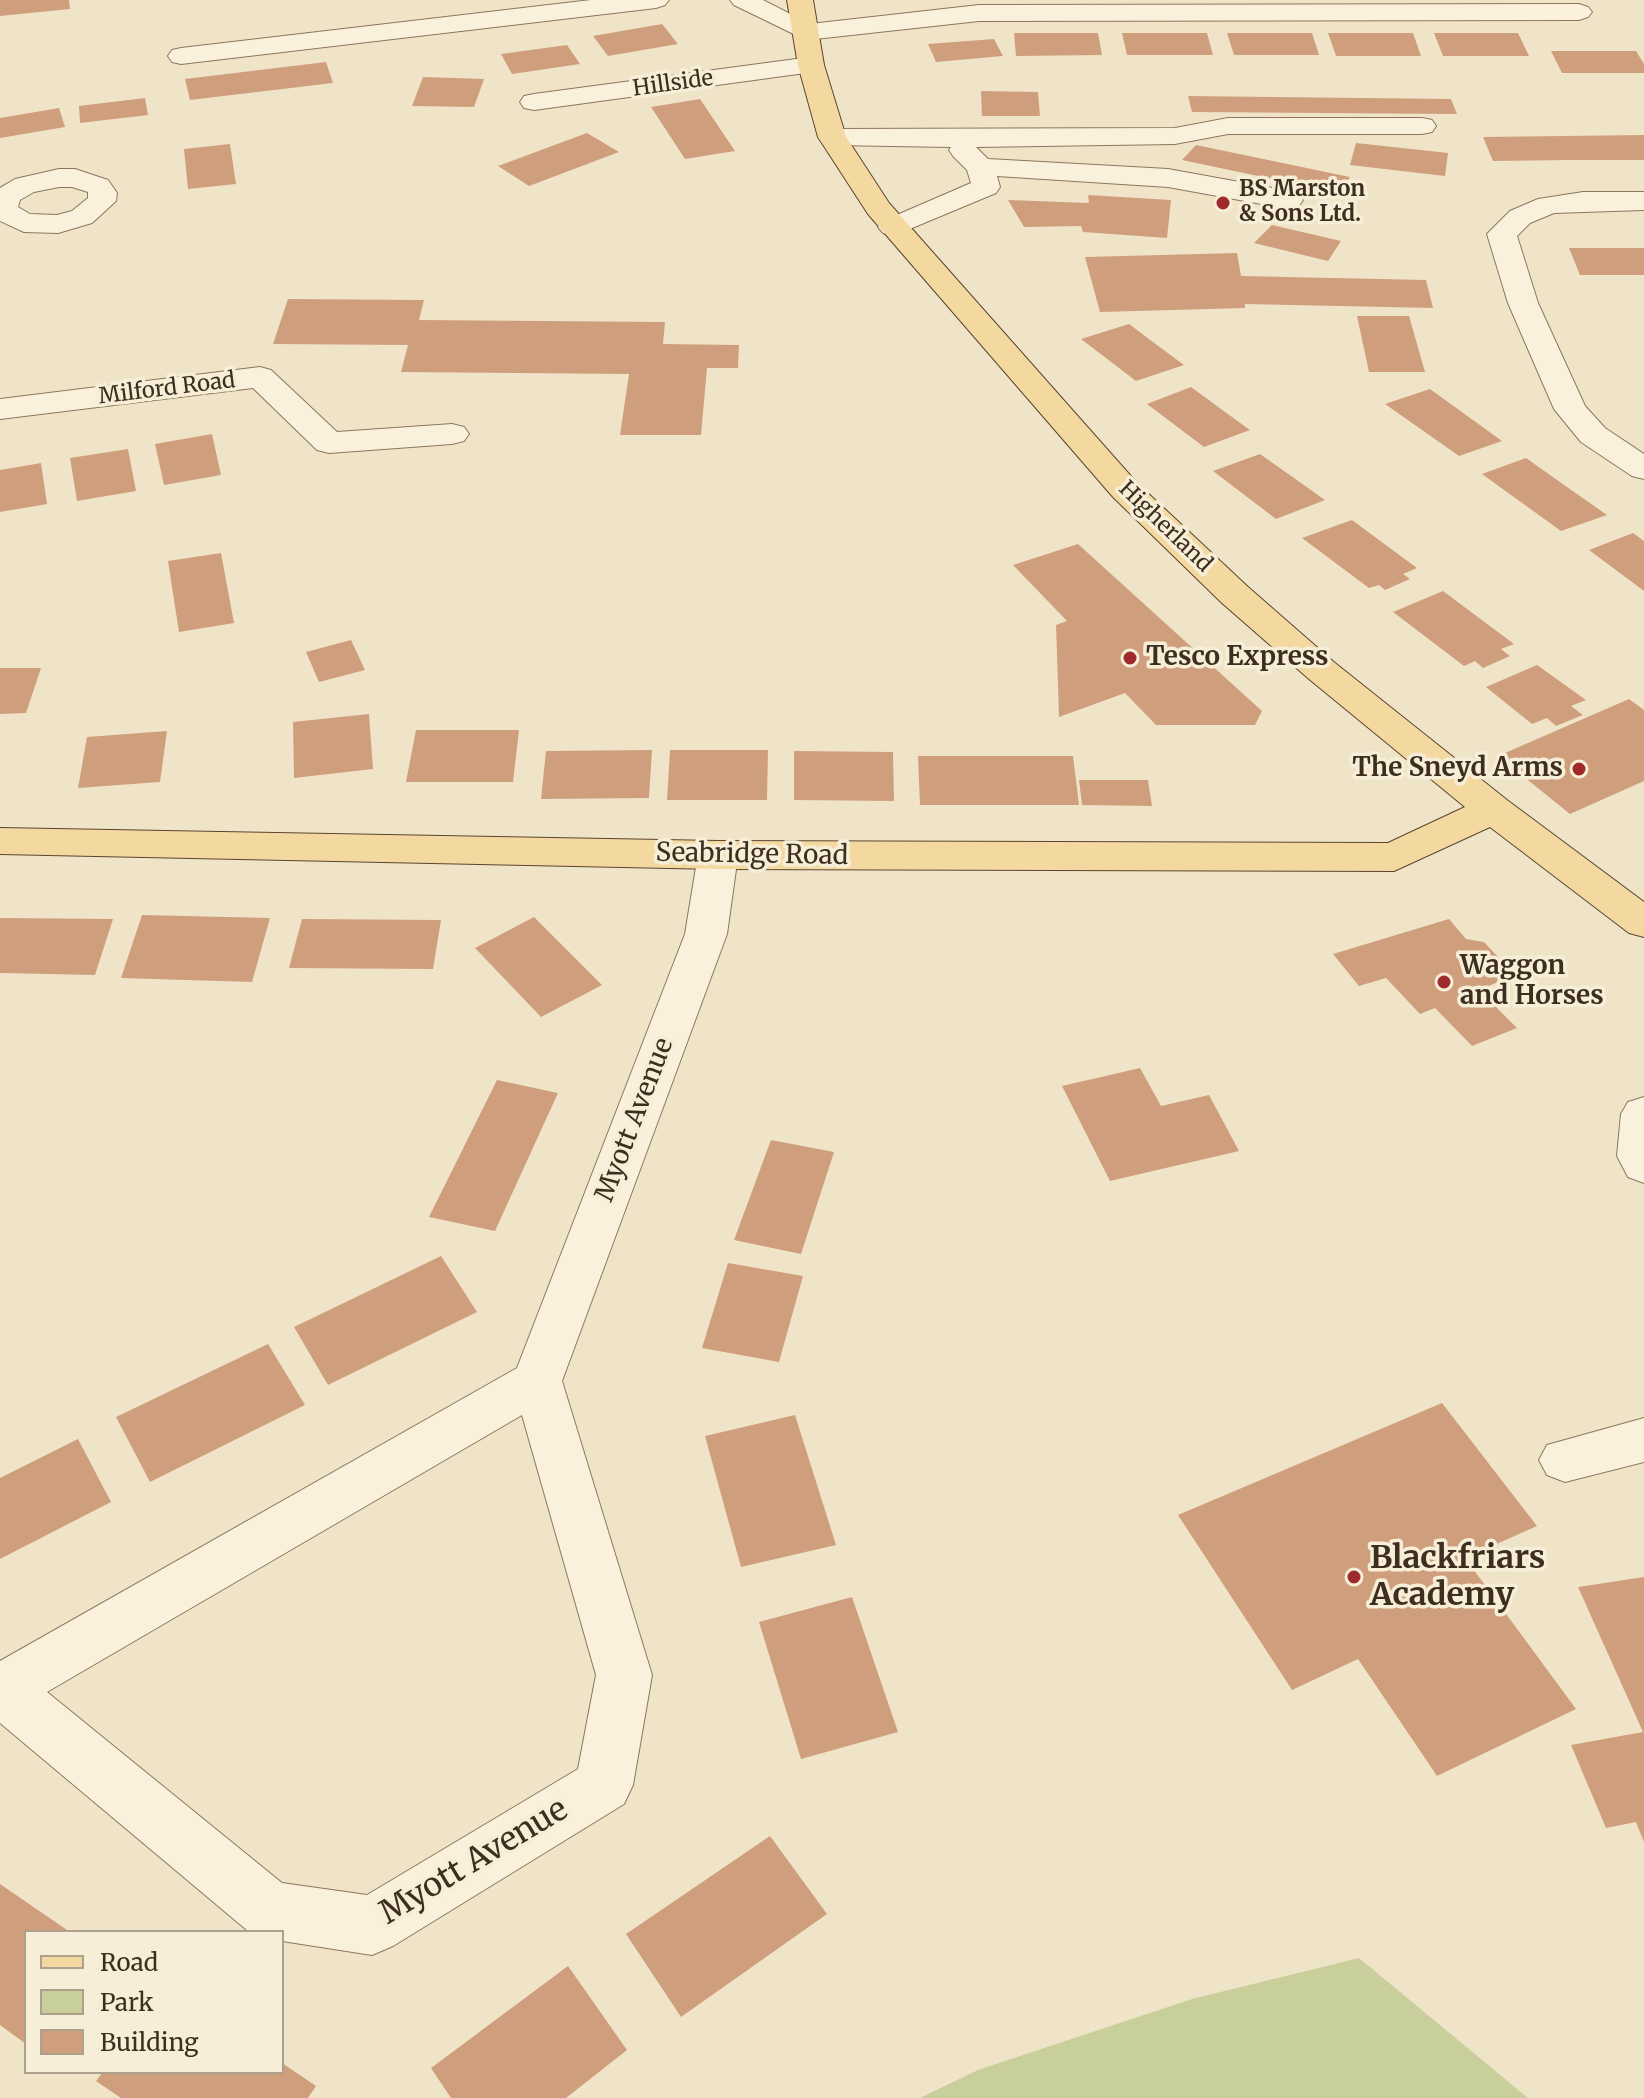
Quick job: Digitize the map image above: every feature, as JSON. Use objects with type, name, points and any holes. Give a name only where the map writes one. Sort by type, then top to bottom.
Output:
[{"type":"main road","name":"Higherland","points":[[800,0],[811,65],[832,137],[893,227],[1136,501],[1235,595],[1311,661],[1493,809],[1644,923]]},
{"type":"main road","name":"Seabridge Road","points":[[0,841],[718,855],[1394,857],[1493,809]]},
{"type":"street","points":[[181,56],[656,0]]},
{"type":"street","points":[[743,0],[806,32],[979,13],[1579,12]]},
{"type":"street","name":"Hillside","points":[[534,102],[811,65]]},
{"type":"street","points":[[832,137],[1175,136],[1228,126],[1422,126]]},
{"type":"street","points":[[893,227],[986,187],[980,167],[954,139]]},
{"type":"street","points":[[980,167],[1168,178],[1289,200]]},
{"type":"street","points":[[1644,201],[1583,201],[1548,205],[1520,217],[1502,234],[1523,303],[1570,409],[1593,435],[1644,469]]},
{"type":"street","name":"Milford Road","points":[[0,409],[260,377],[329,443],[452,434]]},
{"type":"street","name":"Myott Avenue","points":[[537,1381],[1,1690],[269,1910],[372,1925],[604,1785],[624,1675],[537,1381],[706,934],[718,855]]},
{"type":"street","points":[[1644,1114],[1640,1156],[1644,1165]]},
{"type":"street","points":[[1565,1460],[1644,1440]]},
{"type":"green space","points":[[1359,1958],[1528,2098],[920,2098],[978,2070],[1192,1999]]},
{"type":"building","points":[[0,0],[69,0],[70,9],[0,16]]},
{"type":"building","points":[[662,24],[678,44],[608,56],[593,36]]},
{"type":"building","points":[[1014,33],[1098,33],[1102,55],[1016,56]]},
{"type":"building","points":[[1122,33],[1207,33],[1213,55],[1127,55]]},
{"type":"building","points":[[1227,33],[1312,33],[1319,55],[1234,55]]},
{"type":"building","points":[[1328,33],[1413,33],[1421,56],[1336,56]]},
{"type":"building","points":[[1434,33],[1518,33],[1529,56],[1443,56]]},
{"type":"building","points":[[994,39],[1003,56],[936,62],[928,44]]},
{"type":"building","points":[[567,45],[580,64],[512,74],[501,54]]},
{"type":"building","points":[[1551,51],[1636,51],[1644,64],[1644,73],[1562,73]]},
{"type":"building","points":[[326,62],[333,83],[190,100],[185,79]]},
{"type":"building","points":[[423,77],[484,79],[474,107],[412,106]]},
{"type":"building","points":[[981,91],[1038,92],[1040,116],[982,116]]},
{"type":"building","points":[[1188,96],[1451,99],[1457,114],[1192,112]]},
{"type":"building","points":[[145,98],[148,115],[80,123],[79,106]]},
{"type":"building","points":[[700,99],[735,151],[685,159],[651,107]]},
{"type":"building","points":[[59,108],[65,127],[0,138],[0,118]]},
{"type":"building","points":[[587,133],[619,152],[529,186],[498,166]]},
{"type":"building","points":[[1644,135],[1644,160],[1493,161],[1483,137]]},
{"type":"building","points":[[1356,143],[1448,153],[1445,176],[1350,165]]},
{"type":"building","points":[[230,144],[236,184],[188,189],[184,149]]},
{"type":"building","points":[[1196,145],[1350,177],[1339,193],[1182,160]]},
{"type":"building","points":[[1088,195],[1171,200],[1167,238],[1083,232],[1081,226],[1024,227],[1008,200],[1089,203]]},
{"type":"building","points":[[1272,225],[1341,241],[1328,261],[1254,243]]},
{"type":"building","points":[[1569,248],[1644,248],[1644,275],[1580,275]]},
{"type":"building","points":[[1237,253],[1241,276],[1426,280],[1433,308],[1245,304],[1245,308],[1100,312],[1085,257]]},
{"type":"building","points":[[288,299],[424,300],[419,320],[665,322],[663,344],[739,345],[738,368],[707,368],[701,435],[620,435],[629,374],[401,372],[408,345],[273,344]]},
{"type":"building","points":[[1357,316],[1409,316],[1425,372],[1369,372]]},
{"type":"building","points":[[1129,324],[1184,365],[1136,381],[1081,339]]},
{"type":"building","points":[[1191,387],[1250,430],[1204,447],[1147,404]]},
{"type":"building","points":[[1430,389],[1502,441],[1459,456],[1385,404]]},
{"type":"building","points":[[212,434],[221,475],[164,485],[155,444]]},
{"type":"building","points":[[128,449],[136,491],[77,501],[70,458]]},
{"type":"building","points":[[1260,454],[1325,500],[1276,519],[1213,471]]},
{"type":"building","points":[[1526,458],[1607,515],[1561,531],[1482,474]]},
{"type":"building","points":[[41,463],[47,504],[0,512],[0,470]]},
{"type":"building","points":[[1352,520],[1417,568],[1403,574],[1410,579],[1385,590],[1379,585],[1369,588],[1302,538]]},
{"type":"building","points":[[1633,533],[1644,541],[1644,591],[1589,550]]},
{"type":"building","name":"Tesco Express","points":[[1078,544],[1262,711],[1255,725],[1156,725],[1125,693],[1059,717],[1056,625],[1067,621],[1013,565]]},
{"type":"building","points":[[221,553],[234,623],[179,632],[168,561]]},
{"type":"building","points":[[1443,591],[1514,644],[1501,649],[1510,656],[1483,668],[1475,661],[1464,666],[1393,612]]},
{"type":"building","points":[[351,640],[365,670],[319,682],[306,652]]},
{"type":"building","points":[[1537,665],[1586,700],[1571,706],[1583,715],[1556,726],[1547,718],[1532,724],[1486,687]]},
{"type":"building","points":[[0,668],[41,668],[26,713],[0,714]]},
{"type":"building","name":"The Sneyd Arms","points":[[1629,699],[1644,710],[1644,781],[1570,814],[1498,756]]},
{"type":"building","points":[[369,714],[373,769],[294,778],[293,722]]},
{"type":"building","points":[[416,730],[519,730],[513,782],[406,782]]},
{"type":"building","points":[[167,731],[160,782],[78,788],[87,737]]},
{"type":"building","points":[[652,750],[649,798],[541,799],[546,751]]},
{"type":"building","points":[[670,750],[768,750],[767,800],[667,800]]},
{"type":"building","points":[[794,751],[893,752],[894,801],[794,800]]},
{"type":"building","points":[[918,756],[1073,756],[1079,805],[920,805]]},
{"type":"building","points":[[1079,780],[1148,780],[1152,806],[1082,805]]},
{"type":"building","points":[[142,915],[270,918],[252,982],[121,978]]},
{"type":"building","points":[[534,917],[602,985],[541,1017],[475,948]]},
{"type":"building","points":[[0,918],[113,919],[95,975],[0,973]]},
{"type":"building","points":[[302,919],[441,920],[433,969],[289,968]]},
{"type":"building","name":"Waggon and Horses","points":[[1449,919],[1466,939],[1484,942],[1515,975],[1479,990],[1517,1028],[1472,1046],[1435,1008],[1420,1014],[1386,978],[1359,986],[1333,954]]},
{"type":"building","points":[[1140,1068],[1161,1106],[1209,1095],[1239,1151],[1110,1181],[1062,1086]]},
{"type":"building","points":[[497,1080],[558,1093],[495,1231],[429,1217]]},
{"type":"building","points":[[771,1140],[834,1152],[801,1254],[734,1240]]},
{"type":"building","points":[[441,1256],[477,1312],[328,1385],[294,1327]]},
{"type":"building","points":[[728,1263],[803,1276],[779,1362],[702,1348]]},
{"type":"building","points":[[268,1344],[305,1405],[150,1482],[116,1417]]},
{"type":"building","points":[[1442,1403],[1537,1526],[1465,1558],[1576,1709],[1437,1776],[1358,1659],[1292,1690],[1178,1515]]},
{"type":"building","points":[[795,1415],[836,1545],[741,1567],[705,1436]]},
{"type":"building","points":[[78,1439],[111,1502],[0,1559],[0,1478]]},
{"type":"building","points":[[1644,1577],[1644,1842],[1636,1822],[1606,1828],[1571,1745],[1643,1732],[1578,1587]]},
{"type":"building","points":[[852,1597],[898,1732],[801,1759],[759,1622]]},
{"type":"building","points":[[770,1836],[827,1914],[681,2017],[626,1934]]},
{"type":"building","points":[[0,1884],[67,1930],[24,1930],[24,2043],[0,2025]]},
{"type":"building","points":[[568,1966],[627,2050],[566,2098],[451,2098],[431,2068]]},
{"type":"building","points":[[284,2064],[316,2086],[308,2098],[121,2098],[96,2081],[101,2074],[284,2074]]},
{"type":"place","name":"BS Marston & Sons Ltd.","points":[[1223,203]]},
{"type":"place","name":"Tesco Express","points":[[1130,658]]},
{"type":"place","name":"The Sneyd Arms","points":[[1579,769]]},
{"type":"place","name":"Waggon and Horses","points":[[1444,982]]},
{"type":"place","name":"Blackfriars Academy","points":[[1354,1577]]}]
